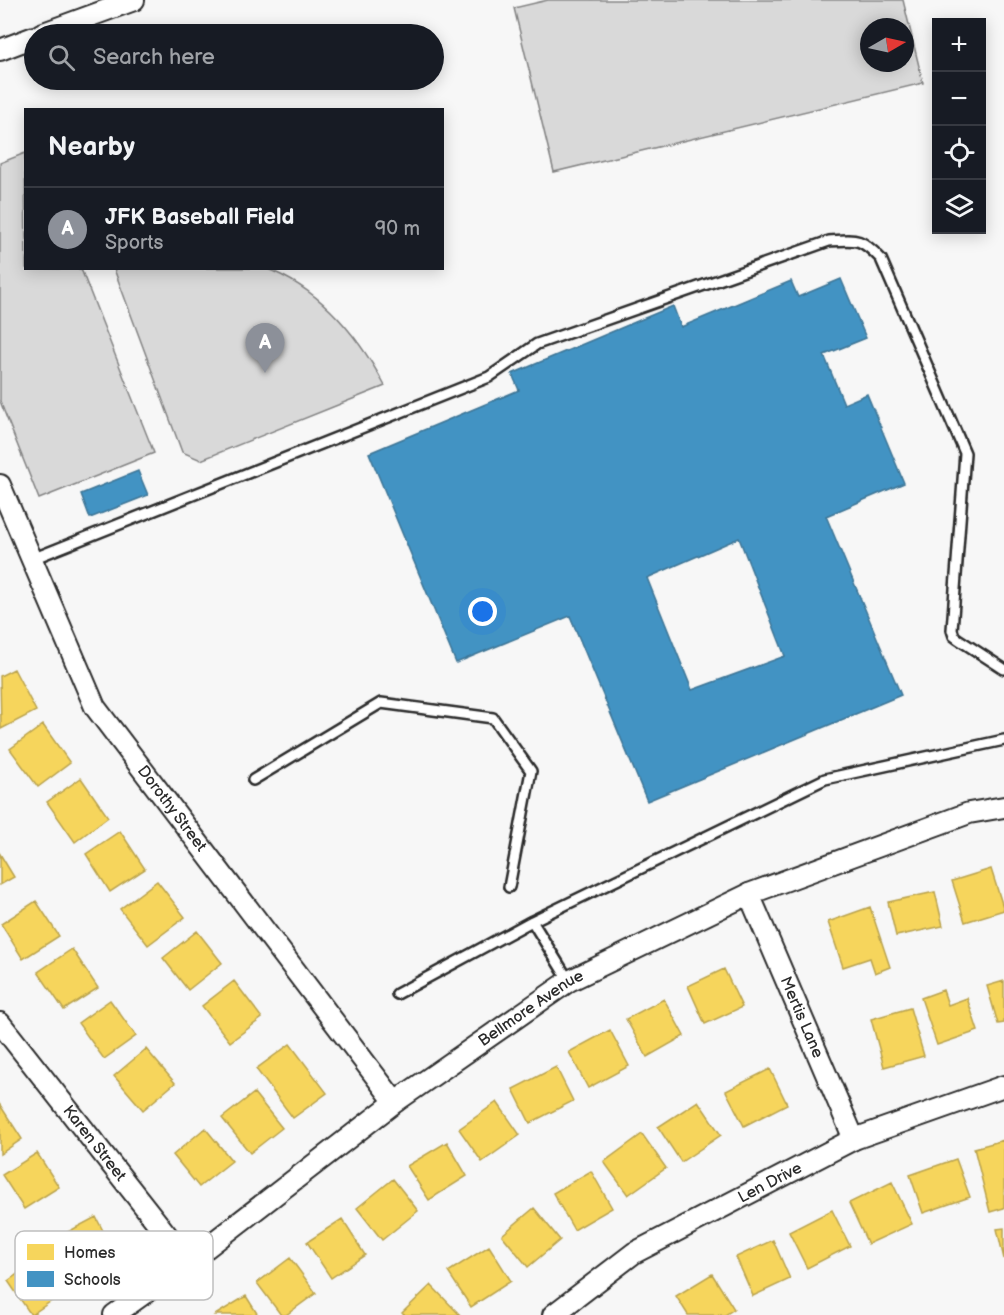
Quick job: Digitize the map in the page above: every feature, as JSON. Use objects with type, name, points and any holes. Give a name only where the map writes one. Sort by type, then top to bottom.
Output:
[{"type":"street","points":[[68,24],[134,0]]},
{"type":"street","points":[[0,50],[24,41]]},
{"type":"street","name":"Dorothy Street","points":[[0,485],[95,707],[395,1102]]},
{"type":"street","name":"Bellmore Avenue","points":[[213,1243],[395,1102],[569,981],[749,894],[969,813],[1004,807]]},
{"type":"street","name":"Mertis Lane","points":[[749,894],[854,1139]]},
{"type":"street","name":"Karen Street","points":[[0,1023],[164,1231]]},
{"type":"street","name":"Len Drive","points":[[553,1315],[634,1253],[854,1139],[1004,1086]]},
{"type":"street","name":"Bellmore Avenue","points":[[114,1315],[135,1300]]},
{"type":"lane","points":[[32,560],[489,377],[537,344],[829,241],[849,239],[865,242],[881,259],[965,453],[952,630],[954,636],[1004,669]]},
{"type":"lane","points":[[253,780],[381,703],[493,718],[531,771],[509,887]]},
{"type":"lane","points":[[397,994],[532,921],[825,779],[1004,740]]},
{"type":"lane","points":[[532,921],[569,981]]},
{"type":"shaded area","points":[[548,0],[903,0],[907,18],[860,18],[860,72],[914,72],[914,46],[923,83],[554,172],[514,8]]},
{"type":"shaded area","points":[[24,153],[24,270],[81,270],[154,453],[39,499],[0,401],[0,163]]},
{"type":"shaded area","points":[[114,270],[269,270],[304,288],[336,316],[363,349],[385,386],[201,460],[182,452]]},
{"type":"building: Homes","points":[[14,669],[36,711],[1,729],[0,676]]},
{"type":"building: Homes","points":[[43,725],[70,763],[38,787],[10,749]]},
{"type":"building: Homes","points":[[81,778],[108,817],[75,842],[47,802]]},
{"type":"building: Homes","points":[[120,831],[145,869],[110,892],[86,854]]},
{"type":"building: Homes","points":[[0,854],[14,877],[0,885]]},
{"type":"building: Homes","points":[[991,869],[1004,910],[965,922],[952,881]]},
{"type":"building: Homes","points":[[157,881],[185,917],[148,945],[120,909]]},
{"type":"building: Homes","points":[[935,892],[943,926],[896,936],[888,902]]},
{"type":"building: Homes","points":[[36,901],[59,936],[23,959],[1,924]]},
{"type":"building: Homes","points":[[870,907],[890,967],[875,973],[870,958],[843,967],[828,922]]},
{"type":"building: Homes","points":[[197,931],[222,963],[188,990],[163,958]]},
{"type":"building: Homes","points":[[72,949],[98,988],[64,1010],[38,972]]},
{"type":"building: Homes","points":[[724,969],[742,1007],[705,1024],[688,986]]},
{"type":"building: Homes","points":[[234,981],[262,1018],[230,1042],[202,1006]]},
{"type":"building: Homes","points":[[1004,981],[1004,1023],[998,1024],[987,986]]},
{"type":"building: Homes","points":[[943,990],[948,1005],[967,998],[978,1031],[937,1045],[921,998]]},
{"type":"building: Homes","points":[[664,999],[684,1036],[647,1057],[626,1019]]},
{"type":"building: Homes","points":[[110,1000],[136,1036],[104,1059],[78,1023]]},
{"type":"building: Homes","points":[[910,1008],[924,1056],[884,1067],[871,1019]]},
{"type":"building: Homes","points":[[610,1030],[629,1066],[588,1088],[569,1052]]},
{"type":"building: Homes","points":[[290,1044],[327,1093],[293,1118],[256,1069]]},
{"type":"building: Homes","points":[[146,1049],[175,1083],[143,1110],[114,1076]]},
{"type":"building: Homes","points":[[556,1067],[573,1101],[530,1123],[513,1089]]},
{"type":"building: Homes","points":[[770,1069],[787,1104],[744,1126],[726,1091]]},
{"type":"building: Homes","points":[[254,1093],[282,1128],[250,1153],[222,1118]]},
{"type":"building: Homes","points":[[698,1101],[721,1135],[681,1162],[658,1127]]},
{"type":"building: Homes","points":[[497,1102],[520,1135],[482,1162],[459,1129]]},
{"type":"building: Homes","points":[[0,1105],[22,1139],[0,1154]]},
{"type":"building: Homes","points":[[205,1128],[232,1161],[199,1187],[173,1155]]},
{"type":"building: Homes","points":[[642,1134],[666,1168],[628,1195],[604,1162]]},
{"type":"building: Homes","points":[[1004,1140],[1004,1208],[990,1212],[974,1148]]},
{"type":"building: Homes","points":[[447,1142],[467,1176],[429,1200],[407,1166]]},
{"type":"building: Homes","points":[[37,1153],[59,1187],[24,1209],[2,1175]]},
{"type":"building: Homes","points":[[956,1159],[970,1197],[923,1213],[910,1175]]},
{"type":"building: Homes","points":[[591,1171],[612,1208],[574,1230],[553,1193]]},
{"type":"building: Homes","points":[[393,1179],[418,1211],[382,1240],[357,1208]]},
{"type":"building: Homes","points":[[892,1182],[912,1224],[868,1244],[849,1203]]},
{"type":"building: Homes","points":[[534,1208],[560,1240],[528,1267],[502,1235]]},
{"type":"building: Homes","points":[[832,1210],[850,1246],[807,1268],[789,1232]]},
{"type":"building: Homes","points":[[96,1217],[103,1231],[69,1231]]},
{"type":"building: Homes","points":[[342,1219],[365,1255],[331,1278],[307,1242]]},
{"type":"building: Homes","points":[[1004,1228],[1004,1259],[997,1229]]},
{"type":"building: Homes","points":[[773,1240],[790,1279],[753,1296],[736,1257]]},
{"type":"building: Homes","points":[[489,1246],[511,1281],[471,1307],[448,1272]]},
{"type":"building: Homes","points":[[290,1258],[316,1293],[286,1315],[281,1315],[257,1283]]},
{"type":"building: Homes","points":[[712,1274],[734,1309],[725,1315],[688,1315],[676,1296]]},
{"type":"building: Homes","points":[[15,1276],[15,1291],[8,1281]]},
{"type":"building: Homes","points":[[431,1285],[460,1315],[404,1315],[402,1313]]},
{"type":"building: Homes","points":[[246,1296],[258,1315],[215,1315]]},
{"type":"building: Homes","points":[[21,1300],[53,1300],[31,1315]]},
{"type":"building: Schools","points":[[841,279],[866,338],[824,355],[844,404],[867,394],[904,483],[826,516],[901,695],[647,801],[570,616],[456,663],[369,453],[519,390],[512,374],[673,306],[681,327],[791,281],[798,297]],"holes":[[[739,538],[785,656],[692,690],[647,578]]]},
{"type":"building: Schools","points":[[138,471],[148,495],[90,518],[81,494]]},
{"type":"place","name":"JFK Baseball Field","points":[[265,373]]}]
